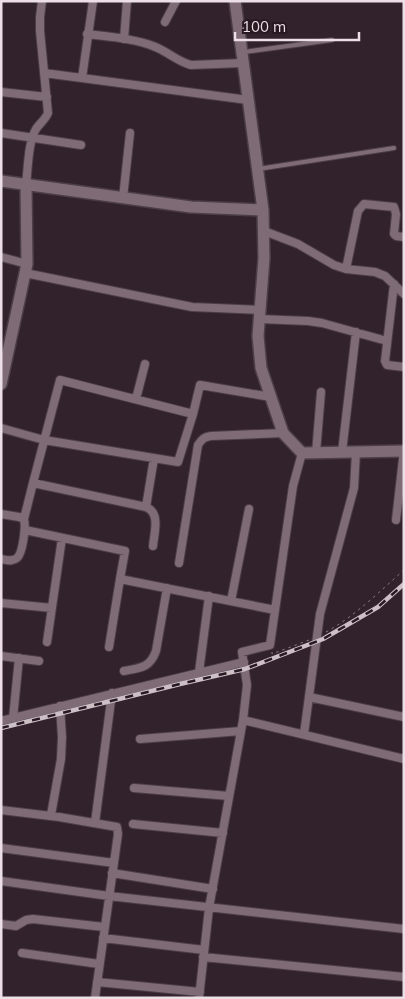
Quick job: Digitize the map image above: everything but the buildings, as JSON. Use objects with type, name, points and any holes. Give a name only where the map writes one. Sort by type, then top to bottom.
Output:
[{"type":"street","points":[[1,383],[26,268],[26,185],[32,138],[37,127],[45,120],[48,113],[40,17],[42,1]]},
{"type":"street","points":[[82,78],[93,1]]},
{"type":"street","points":[[124,39],[128,1]]},
{"type":"street","points":[[165,22],[176,1]]},
{"type":"street","points":[[235,1],[263,210],[264,258],[258,336],[261,368],[283,433],[302,453],[404,450],[396,520]]},
{"type":"street","points":[[87,34],[124,39],[155,46],[191,65],[242,58]]},
{"type":"street","points":[[44,73],[248,100]]},
{"type":"street","points":[[1,92],[47,98]]},
{"type":"street","points":[[1,133],[82,145]]},
{"type":"street","points":[[122,198],[130,133]]},
{"type":"street","points":[[1,181],[191,208],[263,210]]},
{"type":"street","points":[[346,269],[358,211],[364,204],[394,207],[396,214],[394,234],[404,237]]},
{"type":"street","points":[[264,232],[287,239],[334,265],[346,269],[375,272],[385,276],[404,294]]},
{"type":"street","points":[[1,257],[26,268],[192,307],[308,321],[335,326],[387,341]]},
{"type":"street","points":[[394,284],[385,360],[387,365],[404,367]]},
{"type":"street","points":[[342,452],[356,332]]},
{"type":"street","points":[[136,399],[145,364]]},
{"type":"street","points":[[1,559],[10,561],[16,559],[19,555],[25,530],[24,519],[60,380],[193,414]]},
{"type":"street","points":[[1,428],[44,440],[178,462],[200,386],[271,397]]},
{"type":"street","points":[[316,453],[321,392]]},
{"type":"street","points":[[178,563],[198,446],[201,440],[204,437],[211,436],[283,433]]},
{"type":"street","points":[[304,734],[320,614],[354,488],[356,452]]},
{"type":"street","points":[[97,982],[199,995],[209,908],[243,720],[247,685],[242,652],[270,645],[293,486],[302,453]]},
{"type":"street","points":[[146,507],[154,458]]},
{"type":"street","points":[[33,483],[151,509],[155,516],[153,546]]},
{"type":"street","points":[[231,601],[249,509]]},
{"type":"street","points":[[1,514],[24,519]]},
{"type":"street","points":[[25,530],[125,550],[109,647]]},
{"type":"street","points":[[47,642],[62,538]]},
{"type":"street","points":[[120,579],[275,610]]},
{"type":"street","points":[[124,671],[143,667],[153,660],[167,588]]},
{"type":"street","points":[[199,672],[208,596]]},
{"type":"street","points":[[1,603],[52,608]]},
{"type":"street","points":[[1,656],[39,661]]},
{"type":"street","points":[[13,718],[19,658]]},
{"type":"street","points":[[1,720],[244,662]]},
{"type":"street","points":[[95,822],[112,693]]},
{"type":"street","points":[[310,697],[404,717]]},
{"type":"street","points":[[51,816],[61,759],[60,706]]},
{"type":"street","points":[[243,720],[404,758]]},
{"type":"street","points":[[140,739],[241,731]]},
{"type":"street","points":[[134,788],[229,796]]},
{"type":"street","points":[[1,810],[95,822],[117,827],[118,834],[95,998]]},
{"type":"street","points":[[133,824],[222,833]]},
{"type":"street","points":[[1,848],[114,863]]},
{"type":"street","points":[[112,874],[213,890]]},
{"type":"street","points":[[1,881],[209,908],[404,929]]},
{"type":"street","points":[[1,924],[16,926],[26,920],[34,919],[104,927]]},
{"type":"street","points":[[103,938],[203,954],[404,976]]},
{"type":"street","points":[[22,953],[99,964]]},
{"type":"lane","points":[[242,58],[332,40]]},
{"type":"lane","points":[[258,169],[394,148]]},
{"type":"path","points":[[270,645],[272,654],[318,636],[338,625],[404,570]]},
{"type":"railway","points":[[1,728],[245,669],[323,639],[378,607],[404,584]]}]
